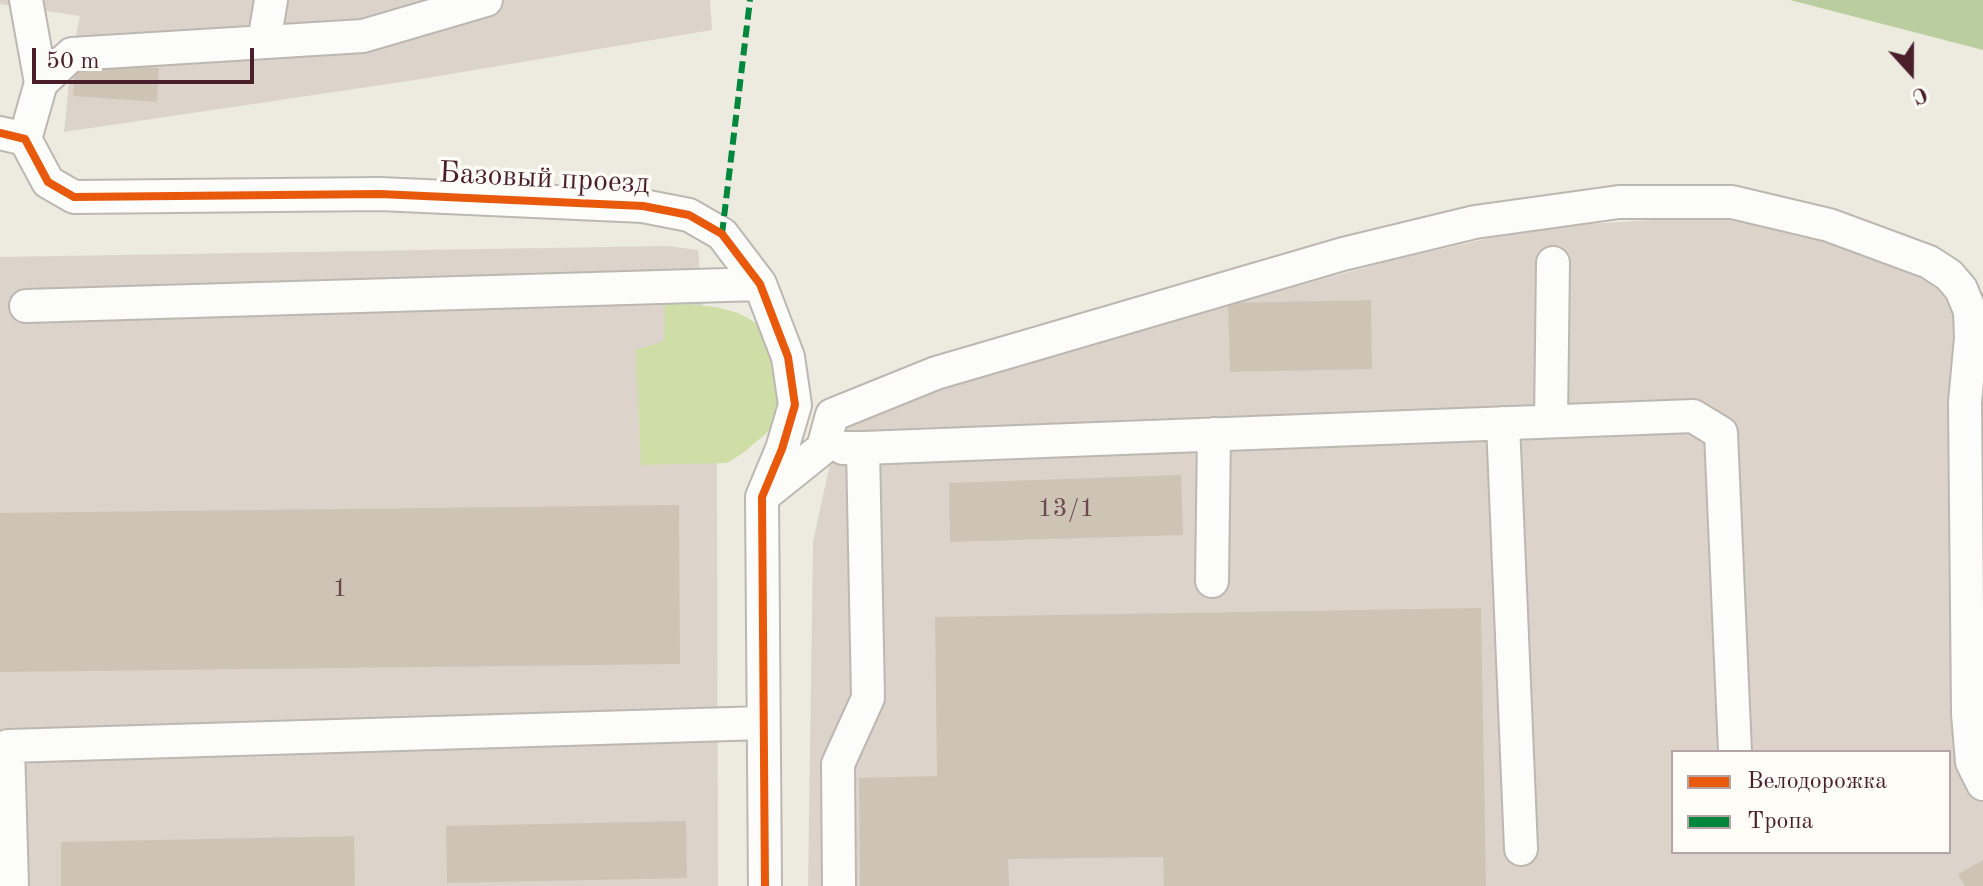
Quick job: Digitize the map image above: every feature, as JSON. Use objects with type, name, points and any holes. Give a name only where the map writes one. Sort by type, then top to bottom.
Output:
[{"type":"street","points":[[26,0],[41,83]]},
{"type":"street","points":[[264,42],[271,0]]},
{"type":"street","points":[[13,136],[41,83],[72,54],[363,36],[486,0]]},
{"type":"street","name":"Базовый проезд","points":[[13,136],[48,182],[74,197],[380,194],[643,206],[689,215],[722,234],[760,284],[788,357],[795,405],[786,438],[762,497],[765,886]]},
{"type":"street","points":[[762,497],[823,448],[832,415],[936,373],[1343,254],[1475,222],[1619,202],[1732,202],[1829,225],[1929,262],[1949,275],[1961,289],[1970,311],[1971,338],[1965,402],[1968,714],[1972,762],[1983,784]]},
{"type":"street","points":[[1551,421],[1553,263]]},
{"type":"street","points":[[26,306],[760,284]]},
{"type":"street","points":[[823,448],[1693,416],[1721,433],[1735,750]]},
{"type":"street","points":[[1503,423],[1521,849]]},
{"type":"street","points":[[1212,581],[1214,434]]},
{"type":"street","points":[[839,886],[838,764],[868,698],[863,448]]},
{"type":"street","points":[[12,886],[8,746],[763,723]]},
{"type":"shaded area","points":[[0,0],[710,0],[712,30],[415,80],[64,132],[72,54],[80,16],[0,4]]},
{"type":"shaded area","points":[[1735,215],[1830,240],[1943,288],[1983,292],[1983,886],[808,886],[813,542],[839,422],[956,378],[1397,259],[1539,227]]},
{"type":"shaded area","points":[[667,246],[698,250],[717,463],[718,886],[0,886],[0,257]]},
{"type":"green space","points":[[1790,0],[1983,0],[1983,50]]},
{"type":"green space","points":[[665,302],[716,307],[738,313],[764,331],[783,392],[769,431],[727,463],[641,465],[636,350],[664,341]]},
{"type":"building","points":[[76,62],[159,68],[157,102],[73,96]]},
{"type":"building","points":[[1371,300],[1372,369],[1230,372],[1228,303]]},
{"type":"building","points":[[1181,475],[1183,535],[950,542],[949,483]]},
{"type":"building","points":[[679,505],[680,664],[0,672],[0,513]]},
{"type":"building","points":[[1481,608],[1486,886],[1164,886],[1163,857],[1008,859],[1009,886],[860,886],[859,778],[937,776],[935,617]]},
{"type":"building","points":[[686,821],[687,878],[447,883],[446,826]]},
{"type":"building","points":[[354,836],[355,886],[61,886],[61,842]]},
{"type":"building","points":[[1983,860],[1983,886],[1965,886],[1958,874]]},
{"type":"marked path","points":[[722,234],[750,0]]},
{"type":"cycle path","points":[[0,133],[25,139],[48,182],[74,197],[380,194],[643,206],[689,215],[722,234],[760,284],[788,357],[795,405],[782,449],[762,497],[765,886]]}]
